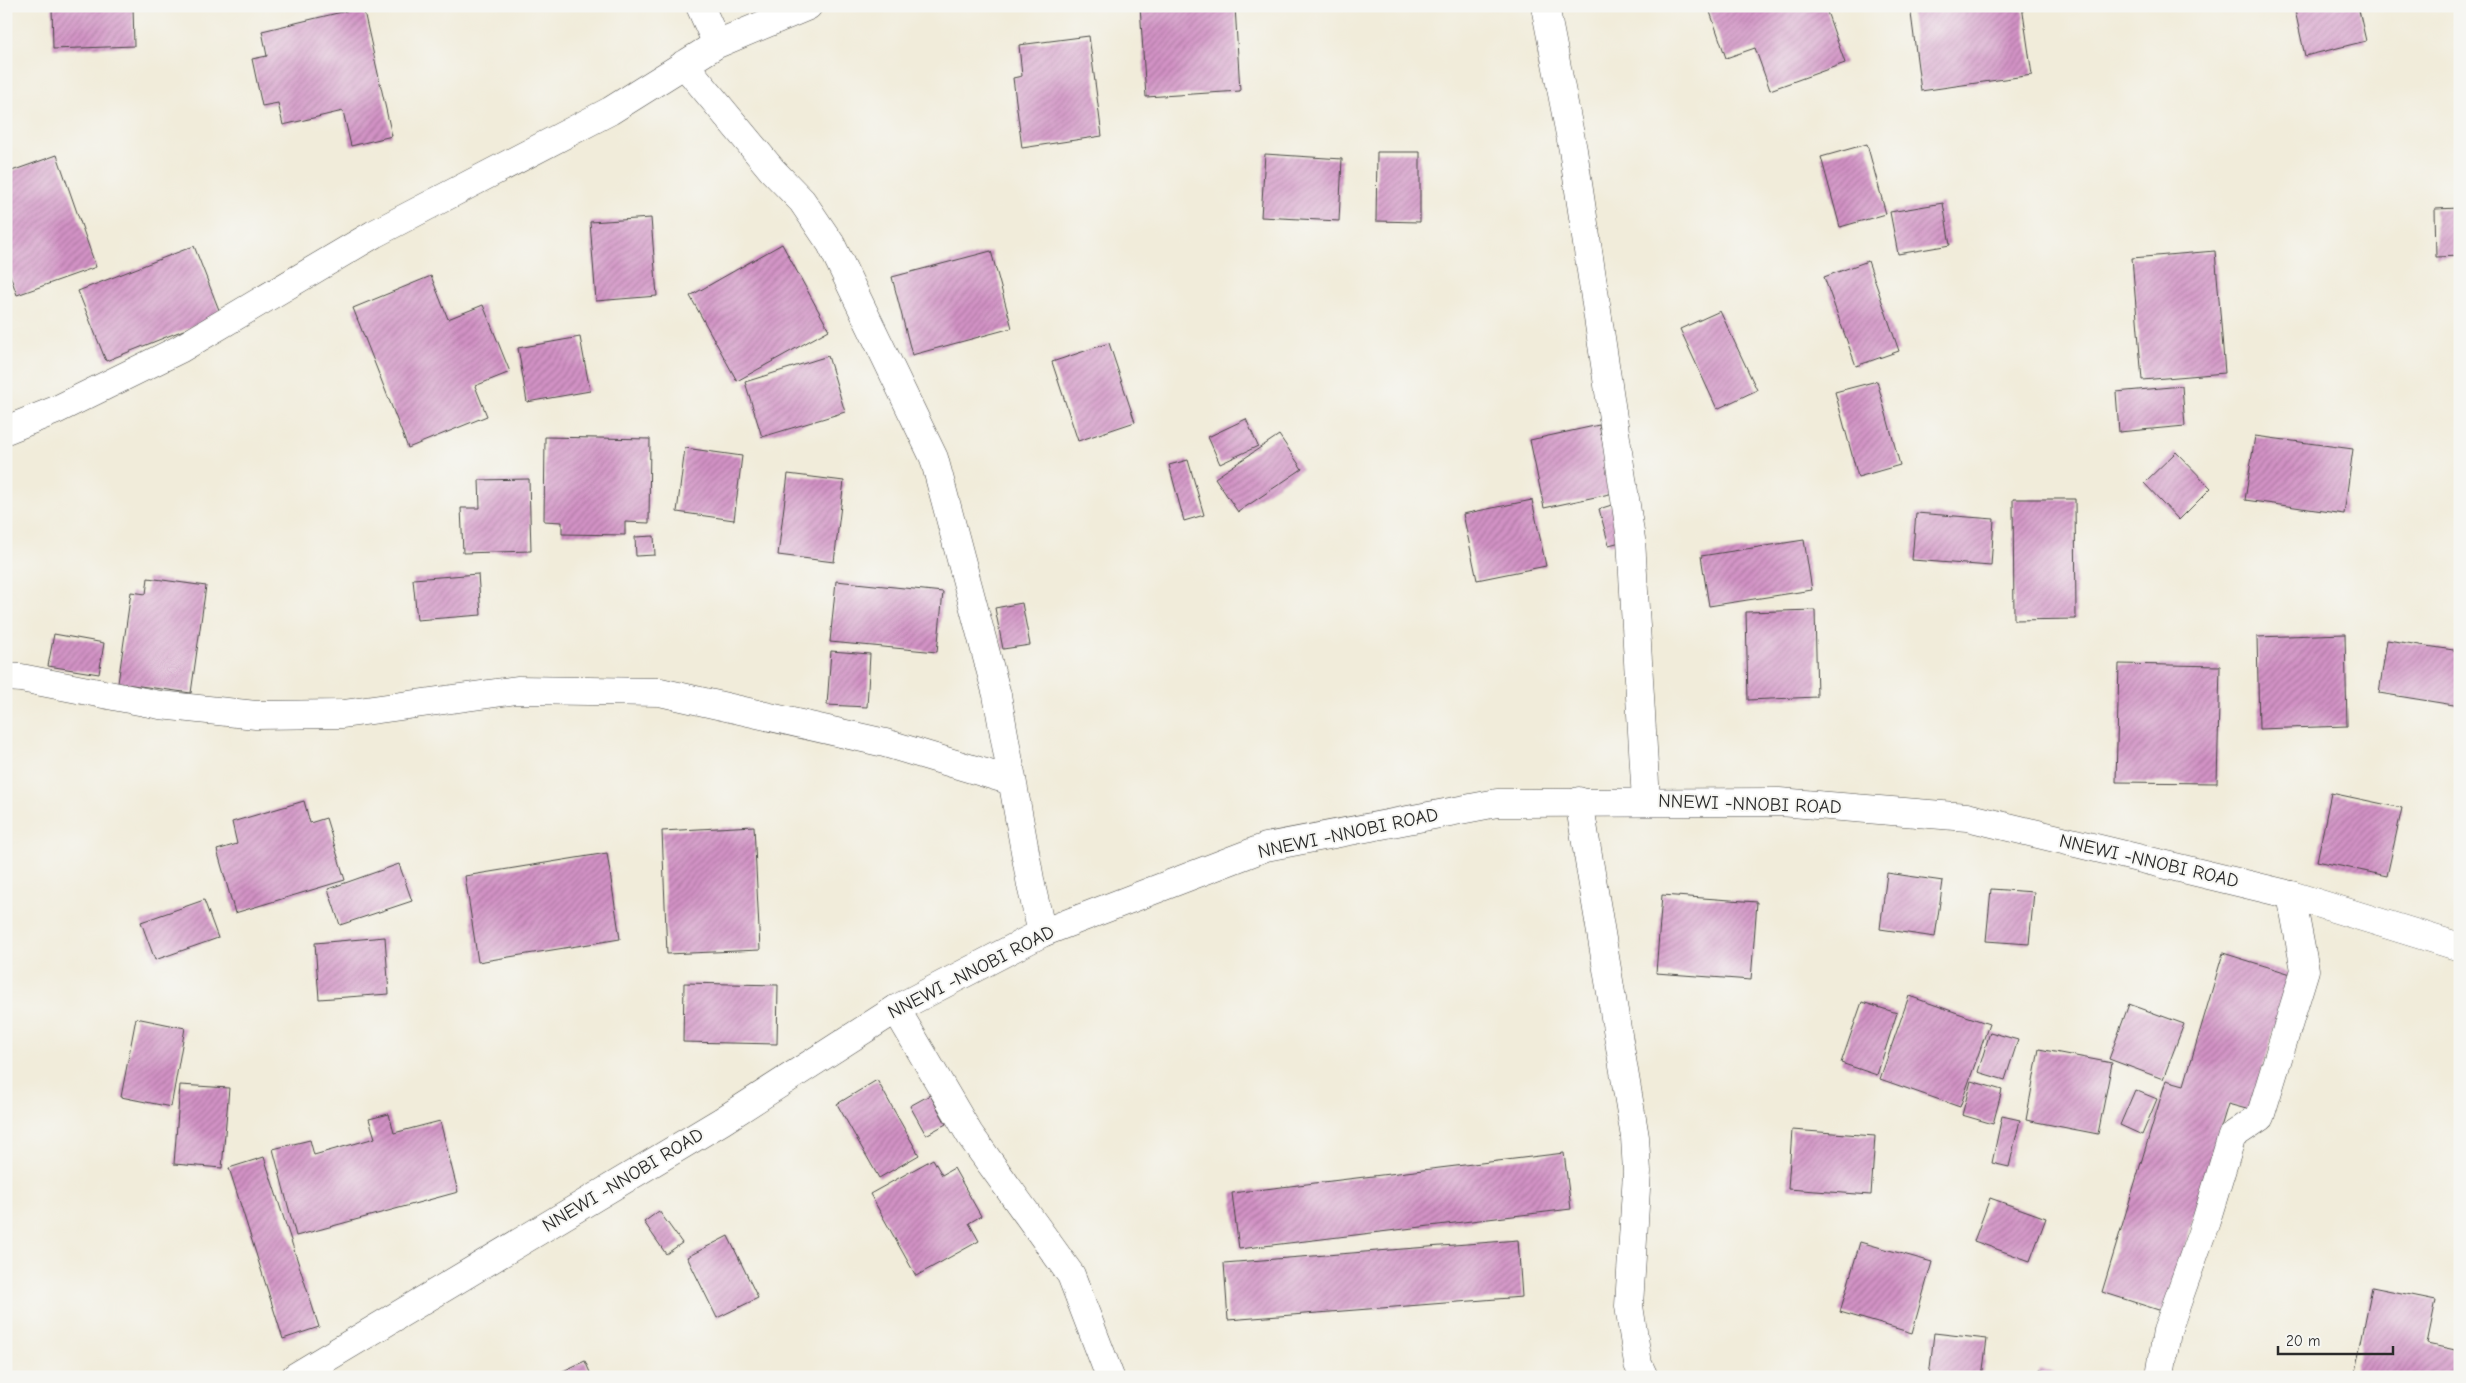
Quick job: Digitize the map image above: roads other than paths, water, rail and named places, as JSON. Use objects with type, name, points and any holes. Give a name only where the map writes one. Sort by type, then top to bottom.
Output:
[{"type":"street","points":[[700,6],[717,44]]},
{"type":"street","points":[[6,430],[56,410],[180,349],[374,234],[610,111],[717,44],[808,6]]},
{"type":"street","points":[[1544,6],[1573,150],[1631,540],[1646,801]]},
{"type":"street","points":[[684,64],[772,170],[802,201],[831,244],[930,449],[997,694],[1042,933]]},
{"type":"street","points":[[6,677],[21,678],[160,705],[256,715],[343,714],[517,690],[660,692],[885,742],[1012,781]]},
{"type":"street","points":[[1579,801],[1635,1136],[1637,1172],[1629,1306],[1638,1364],[1644,1377]]},
{"type":"street","name":"NNEWI -NNOBI ROAD","points":[[296,1377],[722,1121],[896,1009],[1042,933],[1266,846],[1497,803],[1579,801],[1780,802],[1967,817],[2291,894],[2460,947]]},
{"type":"street","points":[[2160,1377],[2167,1331],[2206,1221],[2232,1136],[2260,1117],[2305,970],[2291,894]]},
{"type":"street","points":[[896,1009],[970,1135],[1071,1274],[1110,1377]]}]
